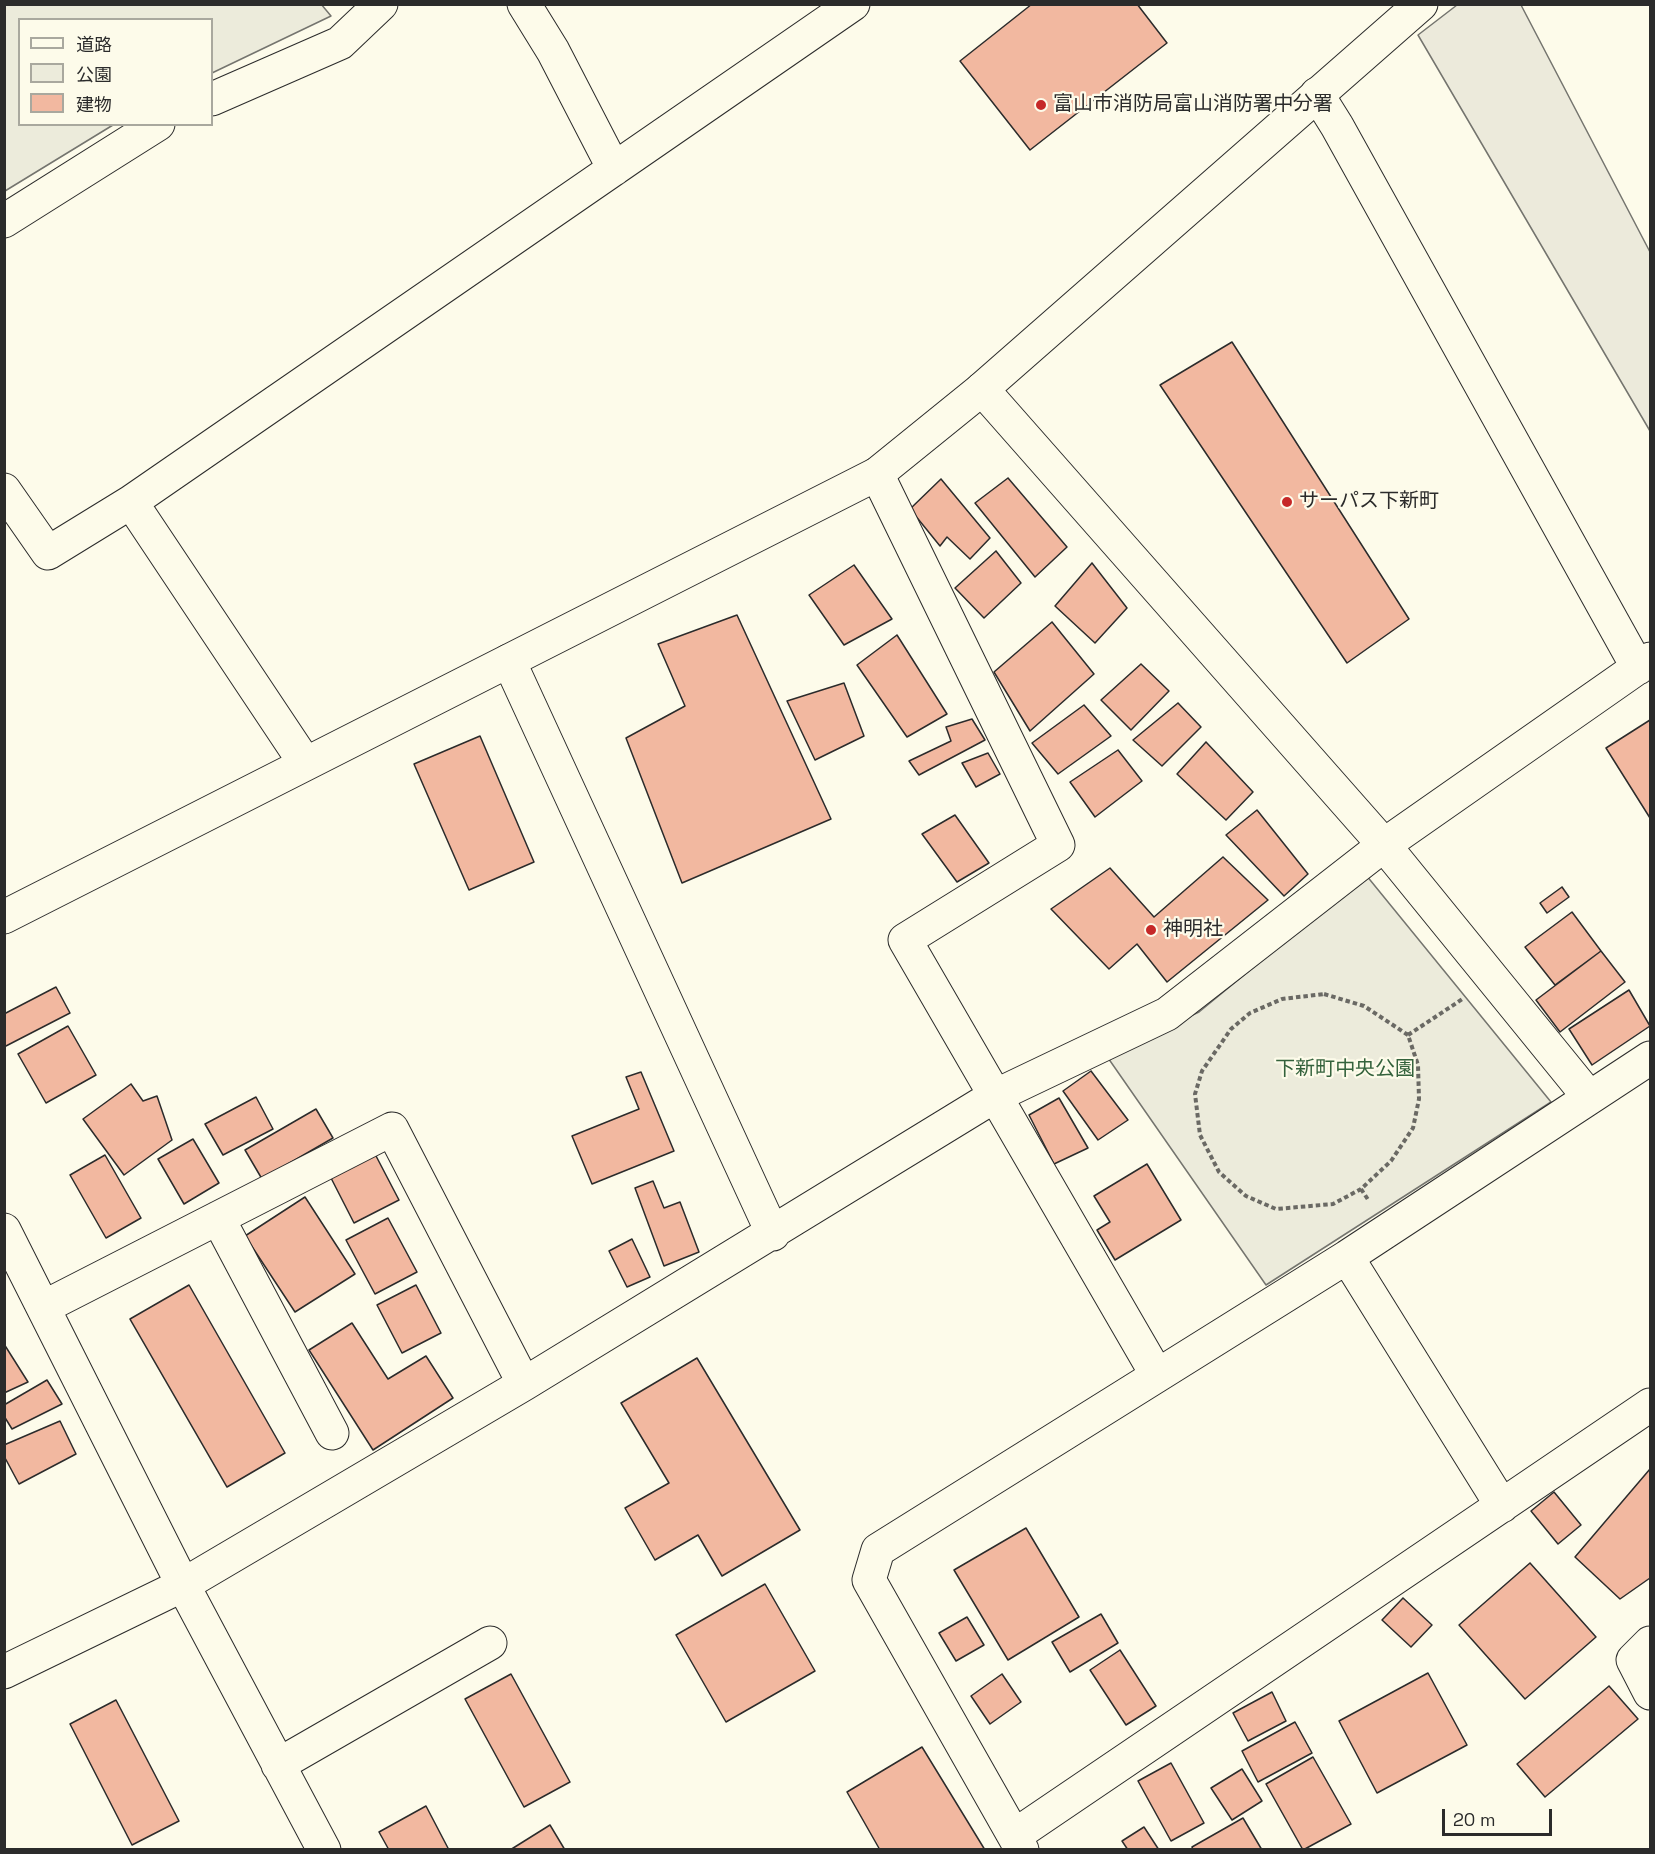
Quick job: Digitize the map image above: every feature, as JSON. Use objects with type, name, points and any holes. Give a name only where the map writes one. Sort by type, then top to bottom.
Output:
[{"type":"street","points":[[213,99],[340,44],[381,4]]},
{"type":"street","points":[[524,4],[553,51],[614,169]]},
{"type":"street","points":[[4,490],[48,553],[131,502],[853,4]]},
{"type":"street","points":[[4,917],[877,474],[982,389],[1421,4]]},
{"type":"street","points":[[4,1672],[183,1585],[524,1384],[772,1234],[993,1096],[1167,1014],[1384,845],[1644,663],[1317,94]]},
{"type":"street","points":[[4,221],[155,126]]},
{"type":"street","points":[[982,389],[1384,845],[1494,977],[1589,1097]]},
{"type":"street","points":[[877,474],[1058,845],[905,940],[993,1096],[1157,1374]]},
{"type":"street","points":[[131,502],[305,763]]},
{"type":"street","points":[[509,661],[772,1234]]},
{"type":"street","points":[[1650,1058],[1347,1257],[878,1550],[869,1580],[1018,1843],[1650,1405]]},
{"type":"street","points":[[44,1307],[392,1129],[524,1384]]},
{"type":"street","points":[[218,1218],[332,1433]]},
{"type":"street","points":[[4,1230],[183,1585],[324,1850]]},
{"type":"street","points":[[1347,1257],[1502,1506]]},
{"type":"street","points":[[278,1765],[490,1643]]},
{"type":"street","points":[[1650,1643],[1633,1660],[1650,1693]]},
{"type":"path","points":[[1408,1035],[1494,977]]},
{"type":"path","points":[[1324,994],[1364,1006],[1408,1035],[1418,1065],[1419,1100],[1413,1128],[1391,1161],[1361,1189],[1333,1204],[1276,1209],[1246,1196],[1219,1172],[1200,1135],[1195,1094],[1202,1071],[1231,1029],[1250,1013],[1282,999],[1324,994]]},
{"type":"green space","points":[[321,4],[331,16],[213,73],[213,18],[18,18],[18,126],[111,126],[5,191],[5,5]]},
{"type":"green space","name":"下新町中央公園","points":[[1366,875],[1551,1102],[1266,1285],[1106,1055],[1199,1012]]},
{"type":"shaded area","points":[[1457,5],[1521,5],[1650,252],[1650,431],[1418,35]]},
{"type":"building","name":"富山市消防局富山消防署中分署","points":[[1032,4],[1137,4],[1167,43],[1030,150],[960,61]]},
{"type":"building","name":"サーパス下新町","points":[[1232,342],[1409,619],[1347,663],[1160,385]]},
{"type":"building","points":[[1008,478],[1067,547],[1035,577],[975,503]]},
{"type":"building","points":[[941,479],[990,538],[970,559],[947,537],[940,546],[910,509]]},
{"type":"building","points":[[996,551],[1021,583],[984,618],[955,588]]},
{"type":"building","points":[[1092,563],[1127,608],[1095,643],[1055,606]]},
{"type":"building","points":[[854,565],[892,619],[844,645],[809,595]]},
{"type":"building","points":[[737,615],[831,819],[682,883],[626,738],[685,706],[658,644]]},
{"type":"building","points":[[1052,622],[1094,674],[1030,731],[994,672]]},
{"type":"building","points":[[897,635],[947,714],[907,737],[857,665]]},
{"type":"building","points":[[1141,664],[1169,691],[1131,730],[1101,700]]},
{"type":"building","points":[[844,683],[864,736],[815,760],[787,701]]},
{"type":"building","points":[[1178,703],[1201,727],[1162,766],[1133,740]]},
{"type":"building","points":[[1084,705],[1111,736],[1058,774],[1032,743]]},
{"type":"building","points":[[972,719],[985,740],[919,775],[909,761],[951,741],[946,727]]},
{"type":"building","points":[[1650,720],[1650,818],[1606,748]]},
{"type":"building","points":[[480,736],[534,862],[469,890],[414,764]]},
{"type":"building","points":[[1206,742],[1253,792],[1226,820],[1177,774]]},
{"type":"building","points":[[1118,750],[1142,781],[1095,817],[1070,782]]},
{"type":"building","points":[[988,753],[1000,774],[976,787],[962,763]]},
{"type":"building","points":[[1257,810],[1308,874],[1284,896],[1226,835]]},
{"type":"building","points":[[955,815],[989,863],[957,882],[922,834]]},
{"type":"building","name":"神明社","points":[[1223,857],[1268,900],[1167,982],[1137,944],[1109,969],[1051,909],[1110,868],[1154,917]]},
{"type":"building","points":[[1562,887],[1569,897],[1547,913],[1540,903]]},
{"type":"building","points":[[1572,912],[1601,951],[1555,985],[1525,947]]},
{"type":"building","points":[[1601,951],[1625,982],[1560,1032],[1536,1000]]},
{"type":"building","points":[[56,987],[70,1013],[4,1047],[4,1014]]},
{"type":"building","points":[[1629,990],[1650,1026],[1592,1065],[1569,1029]]},
{"type":"building","points":[[68,1026],[96,1075],[46,1103],[18,1054]]},
{"type":"building","points":[[1091,1071],[1128,1120],[1098,1140],[1063,1091]]},
{"type":"building","points":[[641,1072],[674,1151],[592,1184],[572,1136],[639,1109],[626,1077]]},
{"type":"building","points":[[131,1084],[143,1101],[157,1096],[172,1140],[124,1175],[83,1119]]},
{"type":"building","points":[[256,1097],[273,1129],[223,1155],[205,1124]]},
{"type":"building","points":[[1059,1098],[1088,1148],[1054,1164],[1029,1115]]},
{"type":"building","points":[[316,1109],[333,1138],[262,1179],[245,1150]]},
{"type":"building","points":[[193,1139],[219,1183],[184,1204],[158,1159]]},
{"type":"building","points":[[375,1154],[399,1200],[354,1223],[331,1178]]},
{"type":"building","points":[[105,1155],[141,1218],[106,1238],[70,1175]]},
{"type":"building","points":[[1147,1164],[1181,1220],[1115,1260],[1097,1230],[1110,1222],[1094,1196]]},
{"type":"building","points":[[653,1181],[664,1208],[680,1202],[699,1252],[664,1266],[635,1188]]},
{"type":"building","points":[[305,1197],[355,1274],[295,1312],[245,1236]]},
{"type":"building","points":[[388,1218],[417,1272],[375,1294],[346,1240]]},
{"type":"building","points":[[632,1239],[650,1277],[627,1287],[609,1251]]},
{"type":"building","points":[[189,1285],[285,1453],[227,1487],[130,1319]]},
{"type":"building","points":[[416,1285],[441,1333],[402,1353],[377,1305]]},
{"type":"building","points":[[352,1323],[388,1379],[426,1356],[453,1398],[373,1450],[309,1350]]},
{"type":"building","points":[[4,1344],[28,1382],[4,1393]]},
{"type":"building","points":[[697,1358],[800,1530],[722,1576],[698,1535],[655,1560],[625,1508],[669,1483],[621,1403]]},
{"type":"building","points":[[47,1380],[62,1404],[12,1429],[4,1416],[4,1405]]},
{"type":"building","points":[[60,1421],[76,1454],[19,1484],[4,1456],[4,1445]]},
{"type":"building","points":[[1650,1469],[1650,1578],[1620,1599],[1575,1557]]},
{"type":"building","points":[[1554,1492],[1581,1525],[1558,1544],[1531,1511]]},
{"type":"building","points":[[1026,1528],[1079,1617],[1008,1660],[954,1570]]},
{"type":"building","points":[[1530,1563],[1596,1637],[1525,1699],[1459,1625]]},
{"type":"building","points":[[765,1584],[815,1671],[726,1722],[676,1635]]},
{"type":"building","points":[[1403,1598],[1432,1625],[1411,1647],[1382,1620]]},
{"type":"building","points":[[1101,1614],[1118,1643],[1070,1672],[1052,1642]]},
{"type":"building","points":[[967,1617],[984,1645],[956,1661],[939,1633]]},
{"type":"building","points":[[1120,1650],[1156,1706],[1126,1725],[1090,1670]]},
{"type":"building","points":[[1428,1673],[1467,1745],[1377,1793],[1339,1721]]},
{"type":"building","points":[[511,1674],[570,1782],[524,1807],[465,1699]]},
{"type":"building","points":[[1002,1674],[1021,1702],[990,1724],[971,1696]]},
{"type":"building","points":[[1609,1686],[1638,1719],[1545,1797],[1517,1764]]},
{"type":"building","points":[[1272,1692],[1286,1721],[1248,1741],[1233,1713]]},
{"type":"building","points":[[116,1700],[179,1821],[132,1845],[70,1724]]},
{"type":"building","points":[[1295,1722],[1312,1753],[1258,1782],[1242,1751]]},
{"type":"building","points":[[922,1747],[985,1850],[880,1850],[847,1792]]},
{"type":"building","points":[[1313,1757],[1351,1824],[1303,1850],[1266,1784]]},
{"type":"building","points":[[1171,1763],[1204,1823],[1171,1841],[1138,1781]]},
{"type":"building","points":[[1242,1769],[1262,1801],[1232,1820],[1211,1788]]},
{"type":"building","points":[[426,1806],[449,1850],[389,1850],[379,1832]]},
{"type":"building","points":[[1243,1818],[1262,1850],[1193,1850],[1192,1847]]},
{"type":"building","points":[[550,1825],[565,1850],[510,1850]]},
{"type":"building","points":[[1144,1827],[1159,1850],[1128,1850],[1122,1841]]},
{"type":"place","name":"富山市消防局富山消防署中分署","points":[[1041,105]]},
{"type":"place","name":"サーパス下新町","points":[[1287,502]]},
{"type":"place","name":"神明社","points":[[1151,930]]}]
